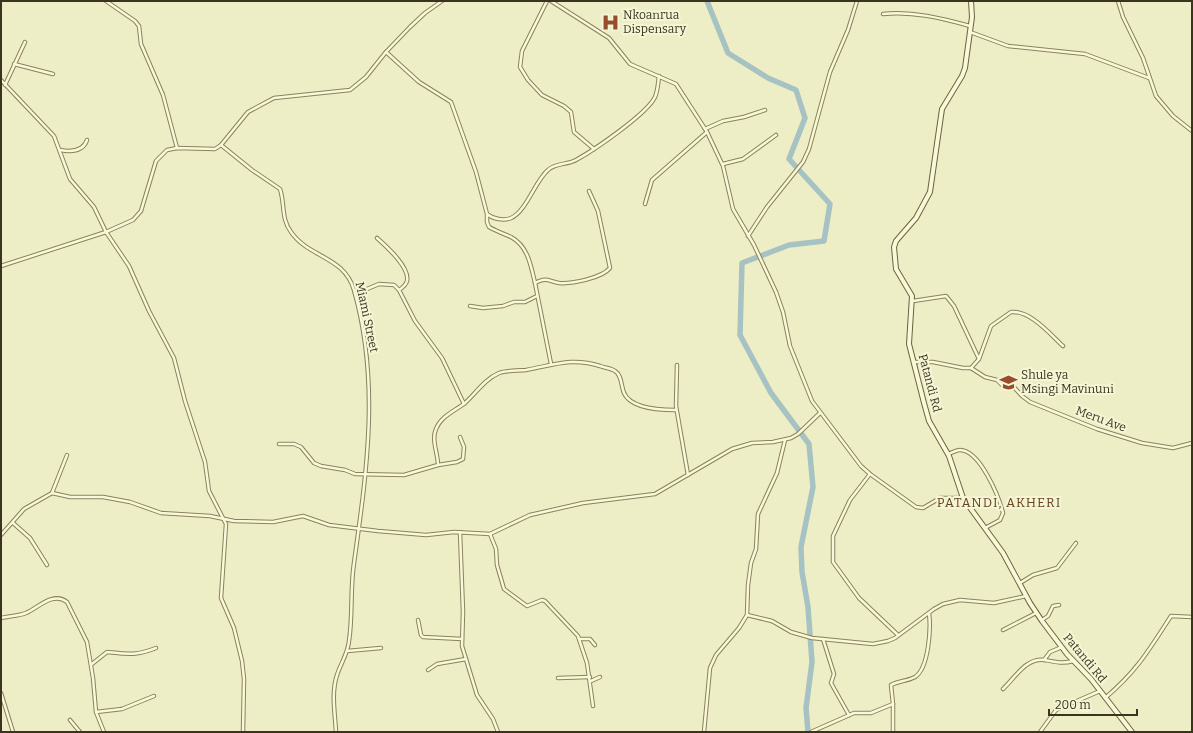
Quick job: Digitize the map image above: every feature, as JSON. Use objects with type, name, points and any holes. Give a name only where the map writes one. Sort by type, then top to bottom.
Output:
[{"type":"street","points":[[106,1],[135,21],[139,26],[141,44],[164,95],[177,148]]},
{"type":"street","points":[[1,266],[106,232],[137,217],[146,198],[158,157],[167,150],[177,148],[212,150],[221,144],[240,120],[257,106],[284,96],[348,91],[366,77],[386,52],[425,12],[442,1]]},
{"type":"street","points":[[547,1],[523,49],[520,58],[520,67],[525,77],[542,95],[564,106],[571,112],[574,132],[594,149]]},
{"type":"street","points":[[550,1],[608,38],[630,64],[676,84],[706,131],[723,164],[733,209],[776,292],[796,363],[812,401],[848,451],[870,474],[916,507],[922,508],[940,498],[963,498]]},
{"type":"street","points":[[748,236],[768,207],[803,162],[812,138],[830,72],[848,30],[857,1]]},
{"type":"street","name":"Patandi Rd","points":[[971,1],[970,32],[963,73],[942,109],[930,192],[916,218],[896,241],[894,247],[896,269],[910,290],[913,301],[909,344],[930,421],[948,455],[963,498],[1004,553],[1026,596],[1042,620],[1062,647],[1100,691],[1132,732]]},
{"type":"street","points":[[1118,1],[1123,17],[1143,58],[1149,78],[1161,103],[1192,131]]},
{"type":"street","points":[[883,14],[900,12],[915,14],[970,26]]},
{"type":"street","points":[[970,32],[1004,45],[1085,54],[1149,78]]},
{"type":"street","points":[[5,85],[25,42]]},
{"type":"street","points":[[386,52],[419,82],[450,102],[476,172],[489,227],[515,240],[523,247],[529,258],[551,364]]},
{"type":"street","points":[[14,64],[53,74]]},
{"type":"street","points":[[487,214],[502,220],[511,218],[523,205],[536,183],[547,170],[555,165],[574,161],[622,129],[652,101],[656,95],[659,76]]},
{"type":"street","points":[[1,80],[54,136],[70,179],[94,207],[106,232],[134,275],[149,311],[174,358],[185,400],[205,462],[209,491],[224,519],[226,527],[221,598],[234,628],[242,662],[244,679],[243,732]]},
{"type":"street","points":[[645,204],[652,180],[706,131],[723,120],[744,117],[765,110]]},
{"type":"street","points":[[723,164],[743,159],[776,135]]},
{"type":"street","points":[[60,150],[79,150],[85,145],[87,140]]},
{"type":"street","name":"Miami Street","points":[[221,144],[252,170],[278,187],[281,191],[285,221],[291,232],[307,247],[341,268],[350,279],[364,331],[368,367],[369,435],[366,474],[353,572],[348,651],[334,684],[336,732]]},
{"type":"street","points":[[535,283],[547,279],[560,283],[589,279],[609,269],[598,211],[589,191]]},
{"type":"street","points":[[377,238],[400,263],[407,275],[406,283],[399,290]]},
{"type":"street","points":[[355,294],[385,283],[394,285],[399,290],[415,321],[440,354],[464,404]]},
{"type":"street","points":[[470,306],[483,308],[503,306],[514,302],[525,302],[537,296]]},
{"type":"street","points":[[913,301],[946,296],[954,306],[979,359]]},
{"type":"street","points":[[914,362],[933,362],[963,368],[971,368],[979,359],[990,326],[1011,312],[1023,314],[1032,319],[1063,346]]},
{"type":"street","points":[[437,465],[434,445],[435,430],[449,413],[464,404],[482,385],[498,373],[532,369],[551,364],[587,362],[614,370],[619,376],[624,393],[629,400],[655,409],[676,410]]},
{"type":"street","points":[[677,365],[676,410],[688,475]]},
{"type":"street","name":"Meru Ave","points":[[971,368],[985,377],[997,380],[1002,385],[1011,384],[1030,402],[1107,432],[1142,443],[1168,448],[1179,448],[1192,443]]},
{"type":"street","points":[[52,493],[70,497],[103,497],[130,502],[166,514],[210,516],[224,519],[273,522],[303,516],[329,525],[359,529],[426,535],[460,532],[490,534],[530,515],[583,503],[655,494],[732,449],[752,443],[785,440],[798,434],[820,414]]},
{"type":"street","points":[[279,444],[291,443],[299,446],[309,459],[321,466],[366,474],[404,475],[437,465],[457,462],[463,459],[464,447],[460,437]]},
{"type":"street","points":[[704,732],[710,668],[712,661],[747,615],[748,585],[751,563],[756,549],[757,517],[765,495],[777,472],[785,440]]},
{"type":"street","points":[[948,455],[960,450],[967,451],[978,459],[984,469],[1003,513],[1000,520],[985,528]]},
{"type":"street","points":[[1,535],[24,509],[52,493],[67,455]]},
{"type":"street","points":[[870,474],[850,500],[833,536],[833,562],[838,572],[859,598],[898,635]]},
{"type":"street","points":[[13,523],[30,538],[47,564]]},
{"type":"street","points":[[460,532],[462,649],[477,695],[493,719],[498,732]]},
{"type":"street","points":[[490,534],[496,549],[498,564],[505,590],[527,606],[542,600],[545,601],[579,638],[591,681],[594,706]]},
{"type":"street","points":[[1020,583],[1033,575],[1057,568],[1076,543]]},
{"type":"street","points":[[747,615],[772,621],[791,632],[808,638],[873,644],[888,641],[938,606],[957,601],[994,603],[1026,596]]},
{"type":"street","points":[[1,618],[26,613],[46,601],[56,599],[64,600],[86,639],[91,665],[96,712],[104,732]]},
{"type":"street","points":[[1042,620],[1048,616],[1053,606],[1059,605]]},
{"type":"street","points":[[1003,630],[1037,612]]},
{"type":"street","points":[[893,732],[894,704],[892,684],[915,676],[923,664],[930,630],[929,613]]},
{"type":"street","points":[[1105,698],[1126,680],[1142,662],[1171,616],[1192,617]]},
{"type":"street","points":[[418,620],[421,635],[423,637],[462,639]]},
{"type":"street","points":[[579,638],[590,639],[595,645]]},
{"type":"street","points":[[823,639],[832,667],[833,675],[831,683],[849,715]]},
{"type":"street","points":[[1044,660],[1050,652],[1062,647]]},
{"type":"street","points":[[91,665],[107,652],[120,655],[132,654],[156,648]]},
{"type":"street","points":[[348,651],[381,648]]},
{"type":"street","points":[[428,670],[437,664],[466,659]]},
{"type":"street","points":[[1004,689],[1025,666],[1044,660],[1063,663],[1074,661]]},
{"type":"street","points":[[558,678],[590,677]]},
{"type":"street","points":[[591,681],[600,678]]},
{"type":"street","points":[[1040,732],[1056,710],[1100,691]]},
{"type":"street","points":[[1,693],[13,732]]},
{"type":"street","points":[[96,712],[122,709],[154,696]]},
{"type":"street","points":[[811,732],[849,715],[858,712],[871,713],[894,704]]},
{"type":"street","points":[[70,720],[80,732]]},
{"type":"waterway","points":[[707,1],[728,53],[768,78],[796,90],[805,118],[789,159],[830,204],[824,241],[789,245],[742,263],[740,335],[771,393],[809,444],[813,487],[801,547],[802,572],[808,607],[812,662],[806,708],[808,732]]},
{"type":"place","name":"Nkoanrua Dispensary","points":[[610,22]]},
{"type":"place","name":"Shule ya Msingi Mavinuni","points":[[1008,382]]},
{"type":"district","name":"PATANDI, AKHERI","points":[[999,502]]}]
